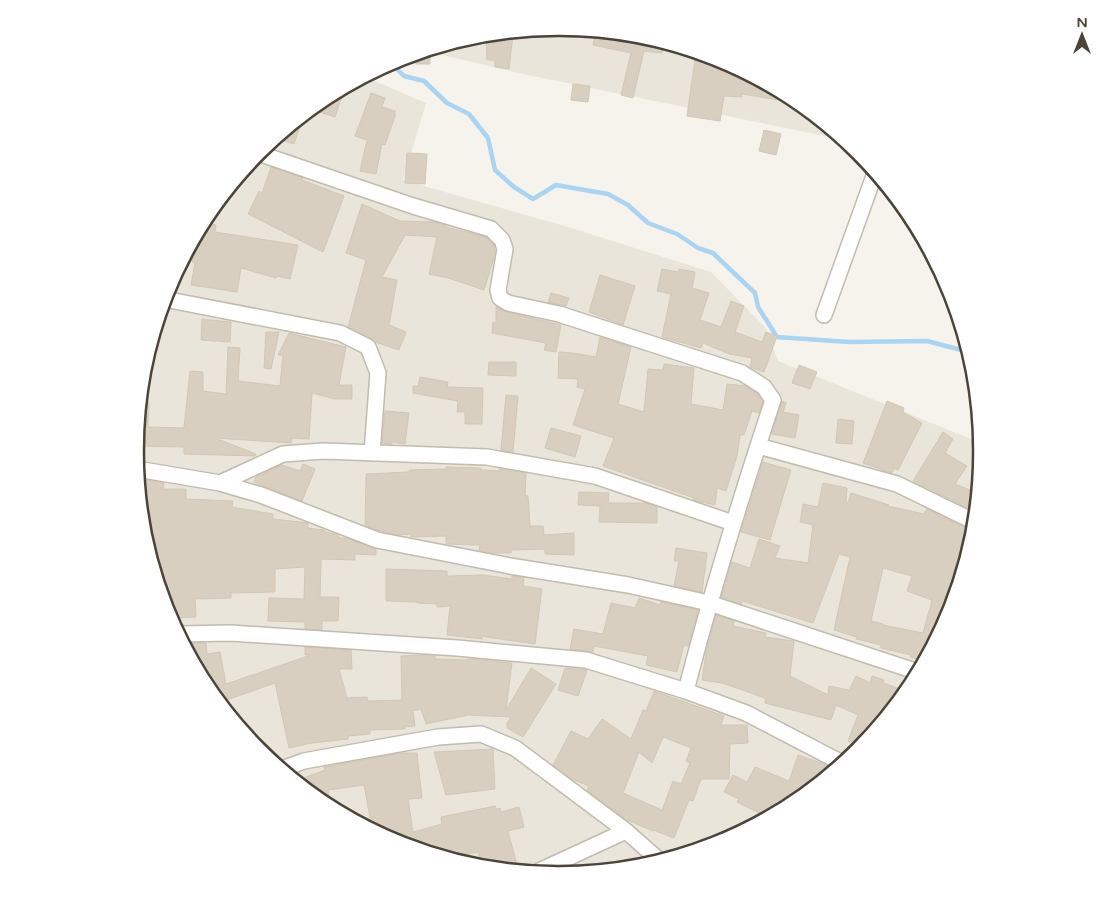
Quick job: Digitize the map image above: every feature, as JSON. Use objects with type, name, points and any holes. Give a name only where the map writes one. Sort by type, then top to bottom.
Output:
[{"type":"street","points":[[267,156],[413,206],[491,229],[502,240],[505,249],[498,290],[500,298],[508,302],[559,314],[742,372],[764,387],[773,400],[732,523],[686,691]]},
{"type":"street","points":[[824,315],[872,181]]},
{"type":"street","points":[[172,301],[340,333],[368,347],[378,372],[372,453]]},
{"type":"street","points":[[758,446],[896,484],[968,518]]},
{"type":"street","points":[[220,483],[282,454],[323,451],[487,457],[595,476],[732,523]]},
{"type":"street","points":[[145,470],[220,483],[261,495],[377,540],[510,566],[628,585],[709,604],[910,670]]},
{"type":"street","points":[[187,634],[241,633],[457,648],[586,660],[686,691],[746,714],[835,760]]},
{"type":"street","points":[[289,766],[304,761],[438,737],[481,734],[515,748],[626,831],[654,855]]},
{"type":"street","points":[[553,866],[626,831]]},
{"type":"shaded area","points":[[531,37],[586,37],[639,44],[692,58],[742,79],[789,106],[830,137],[518,73],[438,54],[478,44]]},
{"type":"shaded area","points":[[373,80],[426,103],[403,180],[568,227],[711,272],[766,328],[778,361],[973,440],[970,505],[959,558],[942,610],[918,658],[888,703],[852,744],[811,780],[766,810],[717,834],[666,852],[639,858],[586,865],[558,866],[531,865],[478,858],[425,844],[400,834],[375,823],[328,796],[285,763],[265,744],[229,703],[214,681],[199,658],[175,610],[158,558],[152,532],[147,505],[144,451],[147,397],[152,370],[158,344],[175,292],[199,244],[214,221],[229,199],[265,158],[285,139],[328,106]]},
{"type":"building","points":[[595,38],[662,49],[662,53],[644,51],[633,98],[621,95],[631,53],[593,45]]},
{"type":"building","points":[[513,39],[509,69],[495,67],[495,60],[487,60],[486,43]]},
{"type":"building","points":[[430,56],[430,64],[416,64],[416,62]]},
{"type":"building","points":[[695,59],[742,79],[779,100],[742,94],[742,97],[724,96],[720,121],[687,116]]},
{"type":"building","points":[[573,84],[590,86],[588,102],[571,100]]},
{"type":"building","points":[[371,93],[385,98],[382,107],[395,111],[385,145],[382,144],[376,174],[360,171],[367,140],[355,136]]},
{"type":"building","points":[[341,98],[335,117],[320,112]]},
{"type":"building","points":[[300,127],[294,144],[283,141]]},
{"type":"building","points":[[764,130],[781,134],[776,155],[759,151]]},
{"type":"building","points":[[407,153],[427,154],[425,184],[405,183]]},
{"type":"building","points":[[271,167],[303,178],[302,180],[344,196],[323,252],[248,214],[259,191],[262,193]]},
{"type":"building","points":[[362,204],[400,221],[435,222],[446,227],[486,237],[494,245],[493,261],[484,290],[429,274],[437,237],[405,235],[382,277],[397,280],[389,325],[406,332],[399,350],[375,342],[348,327],[366,260],[346,253]]},
{"type":"building","points":[[212,224],[216,225],[215,232],[298,245],[290,279],[277,276],[276,278],[241,268],[237,292],[191,285],[195,263],[192,262],[199,244]]},
{"type":"building","points":[[662,269],[678,272],[679,269],[695,272],[692,288],[709,293],[700,320],[721,327],[731,301],[744,306],[735,332],[762,342],[766,332],[777,336],[764,372],[750,367],[752,358],[729,354],[703,343],[701,348],[662,337],[671,294],[657,291]]},
{"type":"building","points":[[600,275],[635,286],[623,325],[589,312]]},
{"type":"building","points":[[551,293],[569,298],[566,306],[548,302]]},
{"type":"building","points":[[496,307],[506,312],[561,325],[556,352],[544,350],[546,343],[492,333],[493,322],[496,323]]},
{"type":"building","points":[[202,319],[231,322],[230,342],[201,340]]},
{"type":"building","points":[[266,332],[279,332],[271,369],[264,368]]},
{"type":"building","points":[[289,333],[346,347],[339,385],[352,385],[352,399],[335,399],[312,393],[309,439],[292,438],[291,443],[215,438],[256,454],[255,456],[184,454],[184,447],[144,446],[147,403],[149,403],[148,427],[184,428],[190,371],[203,372],[203,391],[226,394],[228,347],[240,348],[238,381],[280,386],[283,355],[278,355]]},
{"type":"building","points":[[600,337],[631,347],[618,404],[644,412],[648,369],[663,370],[664,364],[694,368],[691,404],[723,410],[727,384],[746,386],[758,394],[763,402],[759,413],[752,411],[744,435],[740,435],[737,456],[726,491],[717,488],[715,505],[693,500],[694,498],[603,466],[614,438],[573,425],[585,389],[577,387],[578,379],[558,378],[559,352],[596,357]]},
{"type":"building","points":[[489,362],[516,362],[516,376],[488,375]]},
{"type":"building","points":[[799,365],[817,372],[810,389],[792,383]]},
{"type":"building","points":[[420,377],[448,382],[447,387],[483,388],[482,424],[465,424],[465,412],[457,412],[458,401],[413,393],[413,386],[418,386]]},
{"type":"building","points":[[506,395],[518,396],[513,452],[501,450]]},
{"type":"building","points":[[782,401],[786,403],[783,412],[799,415],[795,438],[772,434]]},
{"type":"building","points":[[887,401],[904,408],[903,412],[922,423],[898,470],[894,468],[892,473],[863,463]]},
{"type":"building","points":[[385,411],[409,413],[405,444],[382,443]]},
{"type":"building","points":[[838,419],[854,421],[852,444],[836,443]]},
{"type":"building","points":[[551,428],[581,436],[575,457],[545,448]]},
{"type":"building","points":[[943,432],[953,439],[945,453],[967,466],[955,484],[971,490],[969,509],[913,481]]},
{"type":"building","points":[[763,462],[791,470],[770,540],[741,532]]},
{"type":"building","points":[[303,464],[315,469],[302,501],[254,482],[256,477],[282,465],[300,471]]},
{"type":"building","points":[[446,467],[481,468],[481,470],[499,471],[499,469],[526,473],[525,496],[528,496],[530,526],[543,526],[544,535],[574,533],[574,555],[545,554],[545,549],[511,550],[511,553],[491,553],[479,550],[480,545],[446,544],[446,536],[411,537],[411,534],[398,535],[365,525],[366,474],[446,469]]},
{"type":"building","points":[[145,480],[164,483],[163,489],[186,489],[186,499],[233,501],[232,507],[273,514],[273,519],[308,523],[308,528],[324,530],[338,535],[338,538],[347,538],[376,549],[376,555],[355,554],[355,560],[321,559],[320,597],[339,597],[338,621],[322,621],[322,630],[305,629],[305,622],[268,621],[269,598],[304,599],[305,567],[275,569],[275,592],[231,593],[231,598],[195,599],[196,617],[179,618],[175,610],[158,558],[152,532]]},
{"type":"building","points":[[823,483],[847,488],[846,502],[848,503],[851,493],[888,506],[924,514],[927,509],[966,528],[959,558],[942,610],[917,659],[910,657],[911,655],[881,648],[881,645],[856,639],[857,637],[834,630],[850,557],[839,554],[813,623],[742,601],[741,604],[721,597],[732,562],[750,568],[759,539],[780,546],[775,558],[808,563],[813,525],[800,522],[803,504],[818,507]],"holes":[[[883,568],[912,576],[907,591],[932,600],[923,633],[871,621]]]},
{"type":"building","points":[[579,492],[609,493],[608,503],[646,503],[657,507],[657,523],[599,522],[600,506],[578,505]]},
{"type":"building","points":[[676,548],[707,553],[702,592],[674,586],[679,561],[674,561]]},
{"type":"building","points":[[386,569],[447,571],[447,576],[483,575],[512,579],[512,576],[524,578],[523,586],[542,589],[535,644],[479,636],[483,639],[447,635],[450,606],[437,607],[437,604],[386,601]]},
{"type":"building","points":[[639,598],[660,605],[661,602],[698,610],[688,646],[684,645],[677,672],[646,665],[648,656],[594,646],[593,652],[570,649],[574,629],[603,634],[611,603],[635,608]]},
{"type":"building","points":[[716,615],[734,621],[733,626],[766,633],[765,637],[794,641],[790,676],[828,695],[829,686],[849,690],[856,676],[870,683],[872,676],[884,680],[883,683],[898,688],[888,703],[853,743],[848,741],[858,715],[836,705],[831,720],[765,703],[765,698],[722,683],[702,680],[706,653]]},
{"type":"building","points":[[192,643],[206,643],[207,654],[220,652],[226,684],[311,655],[305,655],[305,647],[351,650],[352,669],[339,669],[347,698],[367,697],[368,701],[402,700],[401,656],[424,655],[435,656],[435,659],[470,659],[512,663],[506,710],[531,668],[556,684],[523,737],[507,728],[507,723],[511,717],[468,715],[426,724],[421,709],[413,711],[415,726],[405,727],[405,729],[370,730],[370,734],[348,736],[348,739],[289,748],[275,683],[227,700],[199,658]]},
{"type":"building","points":[[565,668],[587,670],[578,696],[558,690]]},
{"type":"building","points":[[654,691],[724,716],[721,725],[747,725],[748,743],[730,744],[729,779],[701,779],[693,801],[689,800],[674,838],[627,820],[587,790],[589,786],[574,780],[553,765],[571,731],[588,739],[602,719],[631,739],[643,710],[646,711]],"holes":[[[663,737],[691,748],[686,761],[690,763],[681,784],[673,781],[662,810],[623,793],[639,752],[652,763]]]},
{"type":"building","points":[[493,749],[495,789],[446,795],[434,752]]},
{"type":"building","points":[[402,753],[417,753],[422,798],[408,799],[413,832],[442,824],[441,817],[495,806],[496,809],[500,808],[501,812],[519,807],[524,827],[508,831],[517,863],[480,858],[478,852],[464,855],[451,852],[425,844],[375,823],[370,821],[364,785],[328,790],[329,797],[304,778],[325,770],[324,767]]},
{"type":"building","points":[[798,755],[827,766],[789,796],[759,814],[737,802],[739,799],[724,792],[733,775],[747,782],[755,767],[789,781]]},
{"type":"waterway","points":[[397,69],[404,76],[424,81],[447,103],[469,114],[488,138],[495,170],[514,187],[533,199],[556,185],[608,194],[628,205],[648,223],[677,234],[698,248],[713,253],[755,293],[758,307],[777,337],[849,342],[927,341],[960,350]]}]
